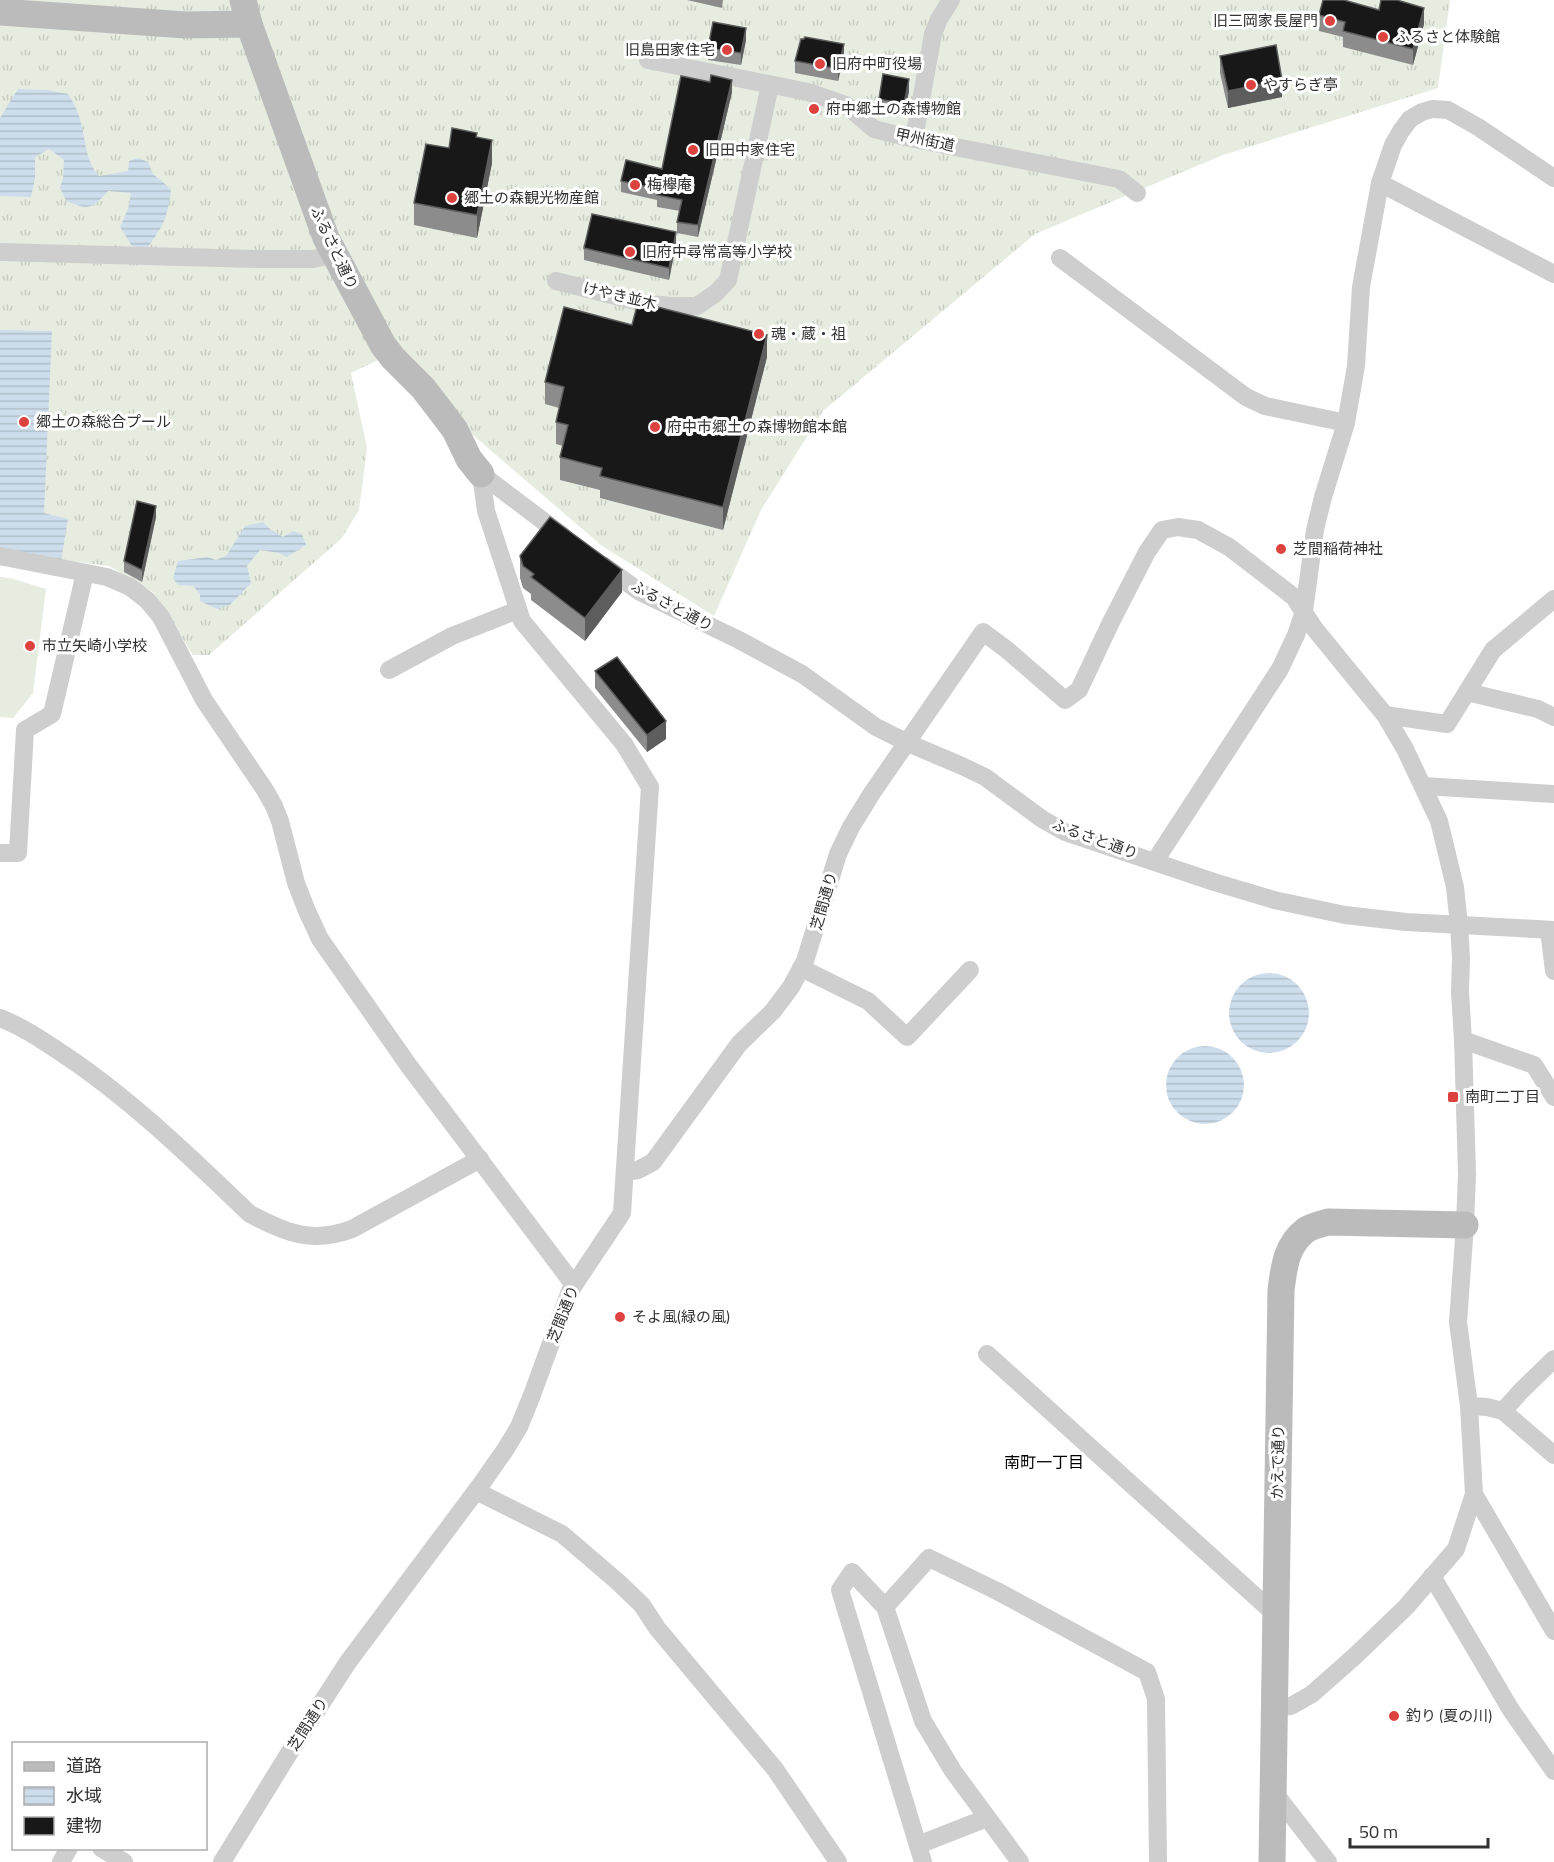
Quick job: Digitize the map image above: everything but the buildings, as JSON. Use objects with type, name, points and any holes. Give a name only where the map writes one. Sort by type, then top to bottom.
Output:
[{"type":"street","points":[[914,139],[933,34],[951,0]]},
{"type":"street","name":"ふるさと通り","points":[[0,12],[186,25],[246,12],[302,174],[333,252],[383,345],[440,410],[455,430],[469,459],[481,474],[640,592],[739,640],[802,674],[876,727],[985,777],[1042,819],[1065,832],[1274,900],[1345,915],[1406,922],[1552,930]]},
{"type":"street","name":"甲州街道","points":[[648,60],[808,92],[846,105],[874,129],[1119,179],[1137,193]]},
{"type":"street","name":"けやき並木","points":[[556,281],[647,304],[672,306],[697,306],[716,293],[728,280],[770,85]]},
{"type":"street","points":[[1155,861],[1280,669],[1296,635],[1304,611],[1315,530],[1346,423],[1356,366],[1360,287],[1380,183],[1393,145],[1401,131],[1416,115],[1432,109],[1448,110],[1478,127],[1554,178]]},
{"type":"street","points":[[1380,183],[1554,274]]},
{"type":"street","points":[[0,252],[260,259],[313,259],[326,256]]},
{"type":"street","points":[[1060,258],[1246,397],[1265,406],[1346,423]]},
{"type":"street","points":[[481,474],[486,511],[522,621],[624,744],[650,787],[625,1172]]},
{"type":"street","name":"芝間通り","points":[[222,1862],[348,1662],[476,1491],[519,1426],[574,1285],[622,1213],[625,1172],[638,1170],[653,1162],[739,1044],[772,1011],[791,987],[815,931],[838,854],[872,792],[983,632],[1065,700],[1079,690],[1147,552],[1162,530],[1178,527],[1198,530],[1229,547],[1294,597],[1304,611]]},
{"type":"street","points":[[0,556],[108,577],[130,587],[147,600],[161,617],[204,700],[274,806],[296,883],[320,939],[409,1066],[574,1285]]},
{"type":"street","points":[[0,853],[18,853],[25,730],[52,714],[85,573]]},
{"type":"street","points":[[1385,715],[1447,724],[1493,650],[1554,599]]},
{"type":"street","points":[[389,670],[452,636],[518,610]]},
{"type":"street","points":[[1274,1707],[1291,1706],[1312,1694],[1406,1607],[1456,1549],[1474,1494],[1470,1406],[1458,1322],[1467,1174],[1460,992],[1460,925],[1455,887],[1439,821],[1405,749],[1385,715],[1314,628],[1304,611]]},
{"type":"street","points":[[1467,692],[1538,709],[1554,717]]},
{"type":"street","points":[[1423,786],[1554,794]]},
{"type":"street","points":[[1552,930],[1554,971]]},
{"type":"street","points":[[801,968],[868,1001],[907,1037],[970,970]]},
{"type":"street","points":[[0,1018],[23,1027],[89,1071],[147,1119],[250,1214],[294,1234],[317,1237],[335,1236],[480,1159]]},
{"type":"street","points":[[1463,1040],[1534,1065],[1554,1097]]},
{"type":"street","name":"かえで通り","points":[[1272,1862],[1281,1290],[1284,1263],[1292,1243],[1307,1229],[1329,1222],[1465,1225]]},
{"type":"street","points":[[987,1354],[1276,1615]]},
{"type":"street","points":[[1503,1411],[1554,1359]]},
{"type":"street","points":[[1470,1406],[1503,1411],[1554,1455]]},
{"type":"street","points":[[476,1491],[562,1534],[642,1605],[657,1628],[775,1768],[838,1862]]},
{"type":"street","points":[[1474,1494],[1554,1630]]},
{"type":"street","points":[[885,1607],[929,1558],[997,1591],[1147,1672],[1156,1699],[1158,1862]]},
{"type":"street","points":[[987,1818],[920,1853],[840,1590],[852,1572],[885,1607],[922,1721],[953,1771],[1020,1862]]},
{"type":"street","points":[[1432,1576],[1511,1710],[1554,1771]]},
{"type":"street","points":[[1273,1791],[1328,1862]]},
{"type":"street","points":[[104,1850],[124,1862]]},
{"type":"green space","points":[[0,0],[1450,0],[1438,88],[1223,155],[1035,234],[823,411],[761,510],[714,616],[602,546],[452,417],[399,350],[351,373],[367,448],[359,510],[342,538],[209,655],[193,655],[153,592],[109,566],[0,552]]},
{"type":"green space","points":[[0,577],[46,589],[33,693],[13,718],[0,717]]},
{"type":"water","points":[[18,89],[47,90],[68,94],[78,113],[91,163],[99,176],[128,171],[129,161],[138,158],[148,162],[153,174],[171,189],[164,220],[147,248],[132,246],[120,227],[128,209],[131,193],[108,191],[98,202],[89,207],[66,201],[60,188],[64,160],[49,149],[35,157],[35,179],[31,197],[0,196],[0,118]]},
{"type":"water","name":"郷土の森総合プール","points":[[0,330],[52,331],[44,513],[68,519],[61,561],[0,552]]},
{"type":"water","points":[[263,522],[283,537],[293,531],[302,534],[306,545],[287,557],[279,553],[260,550],[247,566],[251,583],[230,605],[217,609],[200,601],[200,594],[193,586],[178,585],[173,578],[178,561],[208,557],[216,560],[226,556],[245,526]]},
{"type":"water","points":[[1269,973],[1284,976],[1297,985],[1306,998],[1309,1013],[1306,1028],[1297,1041],[1284,1050],[1269,1053],[1254,1050],[1241,1041],[1232,1028],[1229,1013],[1232,998],[1241,985],[1254,976]]},
{"type":"water","points":[[1205,1046],[1220,1049],[1233,1057],[1241,1070],[1244,1085],[1241,1100],[1233,1113],[1220,1121],[1205,1124],[1190,1121],[1177,1113],[1169,1100],[1166,1085],[1169,1070],[1177,1057],[1190,1049]]},
{"type":"place","name":"旧三岡家長屋門","points":[[1330,21]]},
{"type":"place","name":"ふるさと体験館","points":[[1383,37]]},
{"type":"place","name":"旧島田家住宅","points":[[727,50]]},
{"type":"place","name":"旧府中町役場","points":[[820,64]]},
{"type":"place","name":"やすらぎ亭","points":[[1251,85]]},
{"type":"place","name":"府中郷土の森博物館","points":[[814,109]]},
{"type":"place","name":"旧田中家住宅","points":[[693,150]]},
{"type":"place","name":"梅欅庵","points":[[635,185]]},
{"type":"place","name":"郷土の森観光物産館","points":[[452,198]]},
{"type":"place","name":"旧府中尋常高等小学校","points":[[630,252]]},
{"type":"place","name":"魂・蔵・祖","points":[[759,334]]},
{"type":"place","name":"郷土の森総合プール","points":[[24,422]]},
{"type":"place","name":"府中市郷土の森博物館本館","points":[[655,427]]},
{"type":"place","name":"芝間稲荷神社","points":[[1281,549]]},
{"type":"place","name":"市立矢崎小学校","points":[[30,646]]},
{"type":"place","name":"南町二丁目","points":[[1453,1097]]},
{"type":"place","name":"そよ風(緑の風)","points":[[620,1317]]},
{"type":"place","name":"釣り (夏の川)","points":[[1394,1716]]},
{"type":"district","name":"南町一丁目","points":[[1044,1462]]}]
